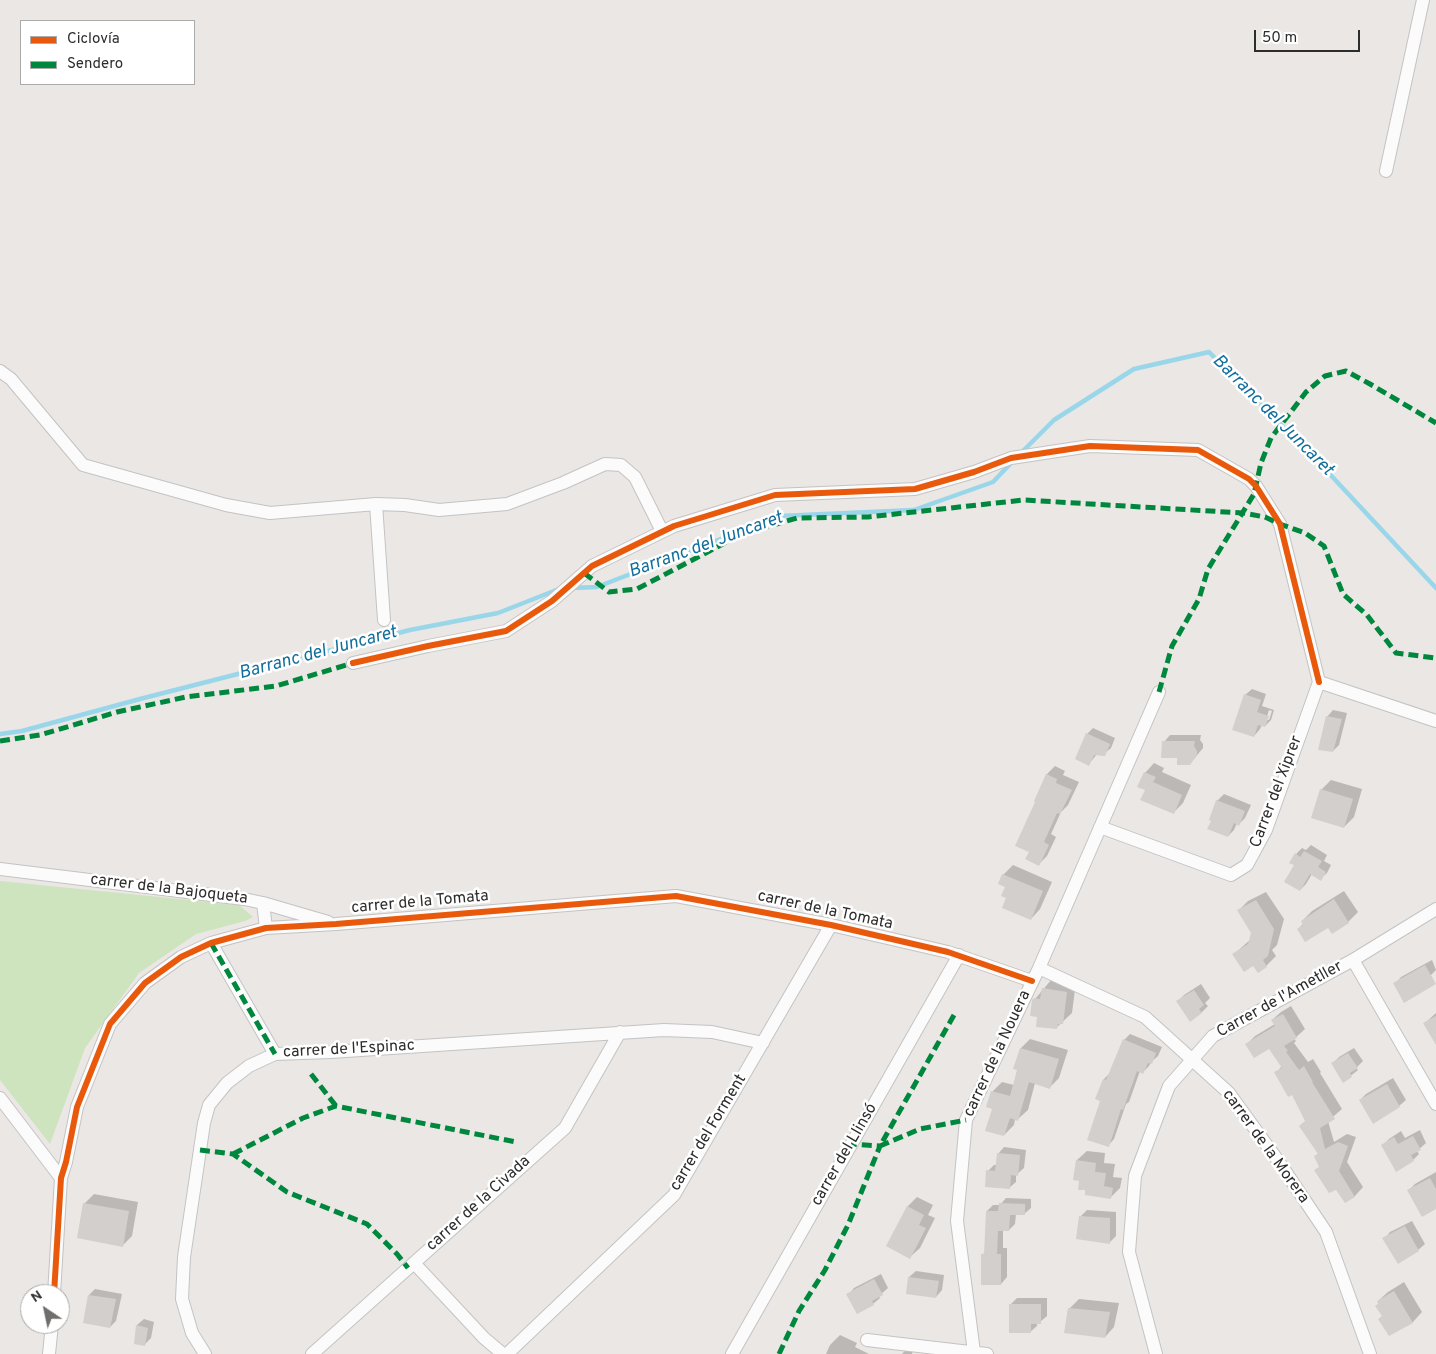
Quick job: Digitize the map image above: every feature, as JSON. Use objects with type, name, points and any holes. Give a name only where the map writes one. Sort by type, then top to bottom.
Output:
[{"type":"street","points":[[1386,171],[1423,0]]},
{"type":"street","points":[[0,371],[11,379],[83,465],[226,505],[270,513],[376,504],[405,505],[439,510],[507,504],[563,483],[605,464],[621,465],[635,477],[662,532]]},
{"type":"street","points":[[353,663],[506,631],[552,601],[592,566],[674,526],[775,495],[915,489],[974,472],[1011,458],[1090,446],[1198,450],[1249,479],[1256,486],[1280,524],[1319,682],[1436,721]]},
{"type":"street","points":[[376,504],[384,620]]},
{"type":"street","name":"Carrer del Xiprer","points":[[1100,827],[1231,875],[1247,866],[1266,830],[1319,682]]},
{"type":"street","name":"carrer de la Nouera","points":[[867,1340],[980,1353],[957,1221],[966,1120],[1039,968],[1159,692]]},
{"type":"street","name":"carrer de la Bajoqueta","points":[[0,869],[244,898],[336,924]]},
{"type":"street","name":"carrer de la Tomata","points":[[55,1284],[61,1178],[77,1107],[110,1024],[144,983],[181,957],[211,943],[266,928],[676,896],[832,925],[948,952],[1032,981]]},
{"type":"street","points":[[263,903],[266,928]]},
{"type":"street","name":"Carrer de l'Ametller","points":[[1156,1354],[1129,1252],[1135,1176],[1169,1086],[1213,1036],[1353,960],[1436,909]]},
{"type":"street","name":"carrer del Forment","points":[[509,1353],[674,1195],[832,925]]},
{"type":"street","points":[[211,943],[275,1054]]},
{"type":"street","name":"carrer del Llinsó","points":[[732,1354],[959,956]]},
{"type":"street","points":[[1353,960],[1436,1104]]},
{"type":"street","name":"carrer de la Morera","points":[[1039,968],[1145,1017],[1229,1093],[1279,1162],[1326,1232],[1370,1354]]},
{"type":"street","name":"carrer de l'Espinac","points":[[205,1354],[192,1333],[182,1299],[184,1257],[204,1123],[209,1105],[227,1083],[248,1066],[275,1054],[341,1052],[664,1030],[712,1032],[763,1043]]},
{"type":"street","name":"carrer de la Civada","points":[[312,1354],[565,1128],[620,1032]]},
{"type":"street","points":[[0,1098],[61,1178]]},
{"type":"street","points":[[414,1263],[484,1338],[509,1353]]},
{"type":"street","points":[[49,1354],[51,1334]]},
{"type":"green space","points":[[0,881],[239,905],[253,917],[245,921],[196,934],[139,973],[85,1048],[50,1144],[0,1080]]},
{"type":"building","points":[[1244,694],[1261,700],[1257,712],[1269,716],[1265,727],[1258,725],[1254,737],[1232,730]]},
{"type":"building","points":[[1326,716],[1342,719],[1333,752],[1318,750]]},
{"type":"building","points":[[1086,733],[1110,744],[1105,756],[1094,755],[1089,766],[1075,759]]},
{"type":"building","points":[[1162,741],[1195,741],[1194,746],[1197,755],[1190,765],[1177,765],[1177,758],[1161,758]]},
{"type":"building","points":[[1144,772],[1156,777],[1153,782],[1182,795],[1174,814],[1140,800],[1145,790],[1137,787]]},
{"type":"building","points":[[1046,774],[1057,779],[1056,783],[1072,790],[1060,814],[1057,813],[1044,842],[1049,845],[1039,866],[1025,859],[1029,852],[1015,846]]},
{"type":"building","points":[[1320,789],[1353,799],[1344,828],[1311,818]]},
{"type":"building","points":[[1216,800],[1245,811],[1239,826],[1234,823],[1228,837],[1207,829]]},
{"type":"building","points":[[1304,851],[1322,861],[1318,867],[1326,872],[1321,881],[1310,874],[1300,891],[1284,882],[1294,865],[1289,863],[1295,853],[1300,857]]},
{"type":"building","points":[[1002,874],[1043,891],[1031,920],[1002,908],[1006,898],[1001,896],[1005,887],[998,884]]},
{"type":"building","points":[[1334,899],[1349,923],[1332,934],[1328,928],[1305,942],[1297,929],[1303,925],[1301,921]]},
{"type":"building","points":[[1256,900],[1274,929],[1268,956],[1263,960],[1267,967],[1258,973],[1253,966],[1244,972],[1232,954],[1248,944],[1251,933],[1237,910]]},
{"type":"building","points":[[1425,965],[1436,984],[1404,1003],[1393,983]]},
{"type":"building","points":[[1042,988],[1067,992],[1063,1024],[1058,1024],[1057,1029],[1036,1027],[1037,1017],[1030,1016],[1032,1000],[1034,998],[1040,999]]},
{"type":"building","points":[[1194,990],[1204,1005],[1199,1009],[1202,1013],[1190,1022],[1176,1001]]},
{"type":"building","points":[[1283,1014],[1297,1038],[1284,1046],[1288,1051],[1286,1052],[1299,1070],[1304,1066],[1335,1119],[1320,1128],[1325,1149],[1338,1142],[1348,1146],[1339,1171],[1355,1197],[1345,1203],[1336,1190],[1329,1193],[1314,1170],[1319,1167],[1314,1156],[1318,1154],[1299,1126],[1305,1121],[1292,1095],[1288,1097],[1274,1072],[1282,1068],[1269,1049],[1254,1058],[1245,1044],[1275,1026],[1271,1020]]},
{"type":"building","points":[[1436,1016],[1436,1045],[1423,1023]]},
{"type":"building","points":[[1123,1039],[1156,1053],[1152,1064],[1148,1063],[1143,1074],[1137,1071],[1123,1110],[1121,1109],[1109,1147],[1087,1140],[1100,1101],[1095,1099],[1103,1079],[1106,1080]]},
{"type":"building","points":[[1020,1048],[1059,1059],[1050,1089],[1029,1082],[1018,1121],[1010,1118],[1004,1136],[985,1131],[992,1109],[986,1107],[991,1091],[1010,1096],[1017,1070],[1013,1069]]},
{"type":"building","points":[[1348,1053],[1358,1068],[1350,1073],[1352,1077],[1343,1083],[1331,1063]]},
{"type":"building","points":[[1387,1084],[1400,1107],[1373,1124],[1359,1100]]},
{"type":"building","points":[[1413,1136],[1421,1150],[1411,1155],[1414,1161],[1396,1172],[1381,1145],[1394,1137],[1398,1144]]},
{"type":"building","points":[[997,1153],[1020,1155],[1018,1176],[1011,1175],[1010,1189],[985,1187],[986,1170],[995,1171]]},
{"type":"building","points":[[1076,1160],[1096,1163],[1095,1172],[1106,1173],[1104,1186],[1113,1188],[1111,1199],[1085,1195],[1085,1190],[1078,1190],[1079,1181],[1073,1180]]},
{"type":"building","points":[[1430,1178],[1436,1189],[1436,1209],[1422,1217],[1407,1190]]},
{"type":"building","points":[[83,1203],[129,1211],[123,1247],[77,1238]]},
{"type":"building","points":[[999,1203],[1025,1204],[1025,1215],[1010,1215],[1009,1231],[998,1231],[997,1254],[1001,1254],[1001,1285],[981,1285],[981,1254],[984,1254],[986,1211],[998,1211]]},
{"type":"building","points":[[907,1206],[924,1215],[919,1225],[926,1228],[910,1259],[886,1246]]},
{"type":"building","points":[[1079,1216],[1110,1218],[1110,1244],[1076,1239]]},
{"type":"building","points":[[1405,1226],[1419,1251],[1398,1264],[1382,1238]]},
{"type":"building","points":[[908,1277],[939,1281],[936,1298],[906,1294]]},
{"type":"building","points":[[874,1279],[883,1295],[872,1301],[874,1305],[857,1314],[846,1294]]},
{"type":"building","points":[[1394,1291],[1413,1323],[1389,1336],[1378,1319],[1382,1316],[1375,1306],[1378,1304],[1377,1301]]},
{"type":"building","points":[[88,1295],[116,1299],[110,1328],[83,1323]]},
{"type":"building","points":[[1009,1304],[1041,1304],[1041,1324],[1031,1324],[1031,1333],[1009,1333]]},
{"type":"building","points":[[1068,1308],[1110,1312],[1105,1338],[1064,1333]]},
{"type":"building","points":[[136,1325],[148,1328],[145,1346],[134,1344]]},
{"type":"waterway","name":"Barranc del Juncaret","points":[[1021,453],[1054,420],[1134,369],[1209,352],[1325,469],[1436,588]]},
{"type":"waterway","name":"Barranc del Juncaret","points":[[572,588],[597,587],[780,516],[914,510],[993,482],[1012,462]]},
{"type":"waterway","name":"Barranc del Juncaret","points":[[0,734],[22,731],[410,630],[498,613],[559,589]]},
{"type":"marked path","points":[[1159,692],[1172,646],[1199,599],[1208,569],[1254,494],[1261,463],[1271,438],[1306,392],[1325,376],[1346,371],[1436,423]]},
{"type":"marked path","points":[[584,573],[609,592],[637,589],[742,534],[797,518],[868,517],[1024,500],[1243,513],[1265,517],[1305,533],[1324,546],[1343,594],[1367,615],[1396,653],[1436,658]]},
{"type":"marked path","points":[[0,741],[40,735],[117,712],[186,697],[276,686],[353,663]]},
{"type":"marked path","points":[[211,943],[275,1054]]},
{"type":"marked path","points":[[954,1015],[880,1146],[920,1129],[966,1120]]},
{"type":"marked path","points":[[311,1074],[336,1106]]},
{"type":"marked path","points":[[233,1154],[303,1118],[336,1106],[516,1142]]},
{"type":"marked path","points":[[779,1354],[799,1311],[825,1270],[848,1225],[880,1146],[851,1144]]},
{"type":"marked path","points":[[200,1150],[233,1154],[287,1192],[367,1224],[408,1268]]},
{"type":"cycle path","points":[[353,663],[506,631],[552,601],[592,566],[674,526],[775,495],[915,489],[974,472],[1011,458],[1090,446],[1198,450],[1249,479],[1256,486],[1280,524],[1319,682]]},
{"type":"cycle path","points":[[55,1284],[61,1178],[77,1107],[110,1024],[145,983],[181,957],[211,943],[266,928],[676,896],[831,925],[948,952],[1032,981]]}]
